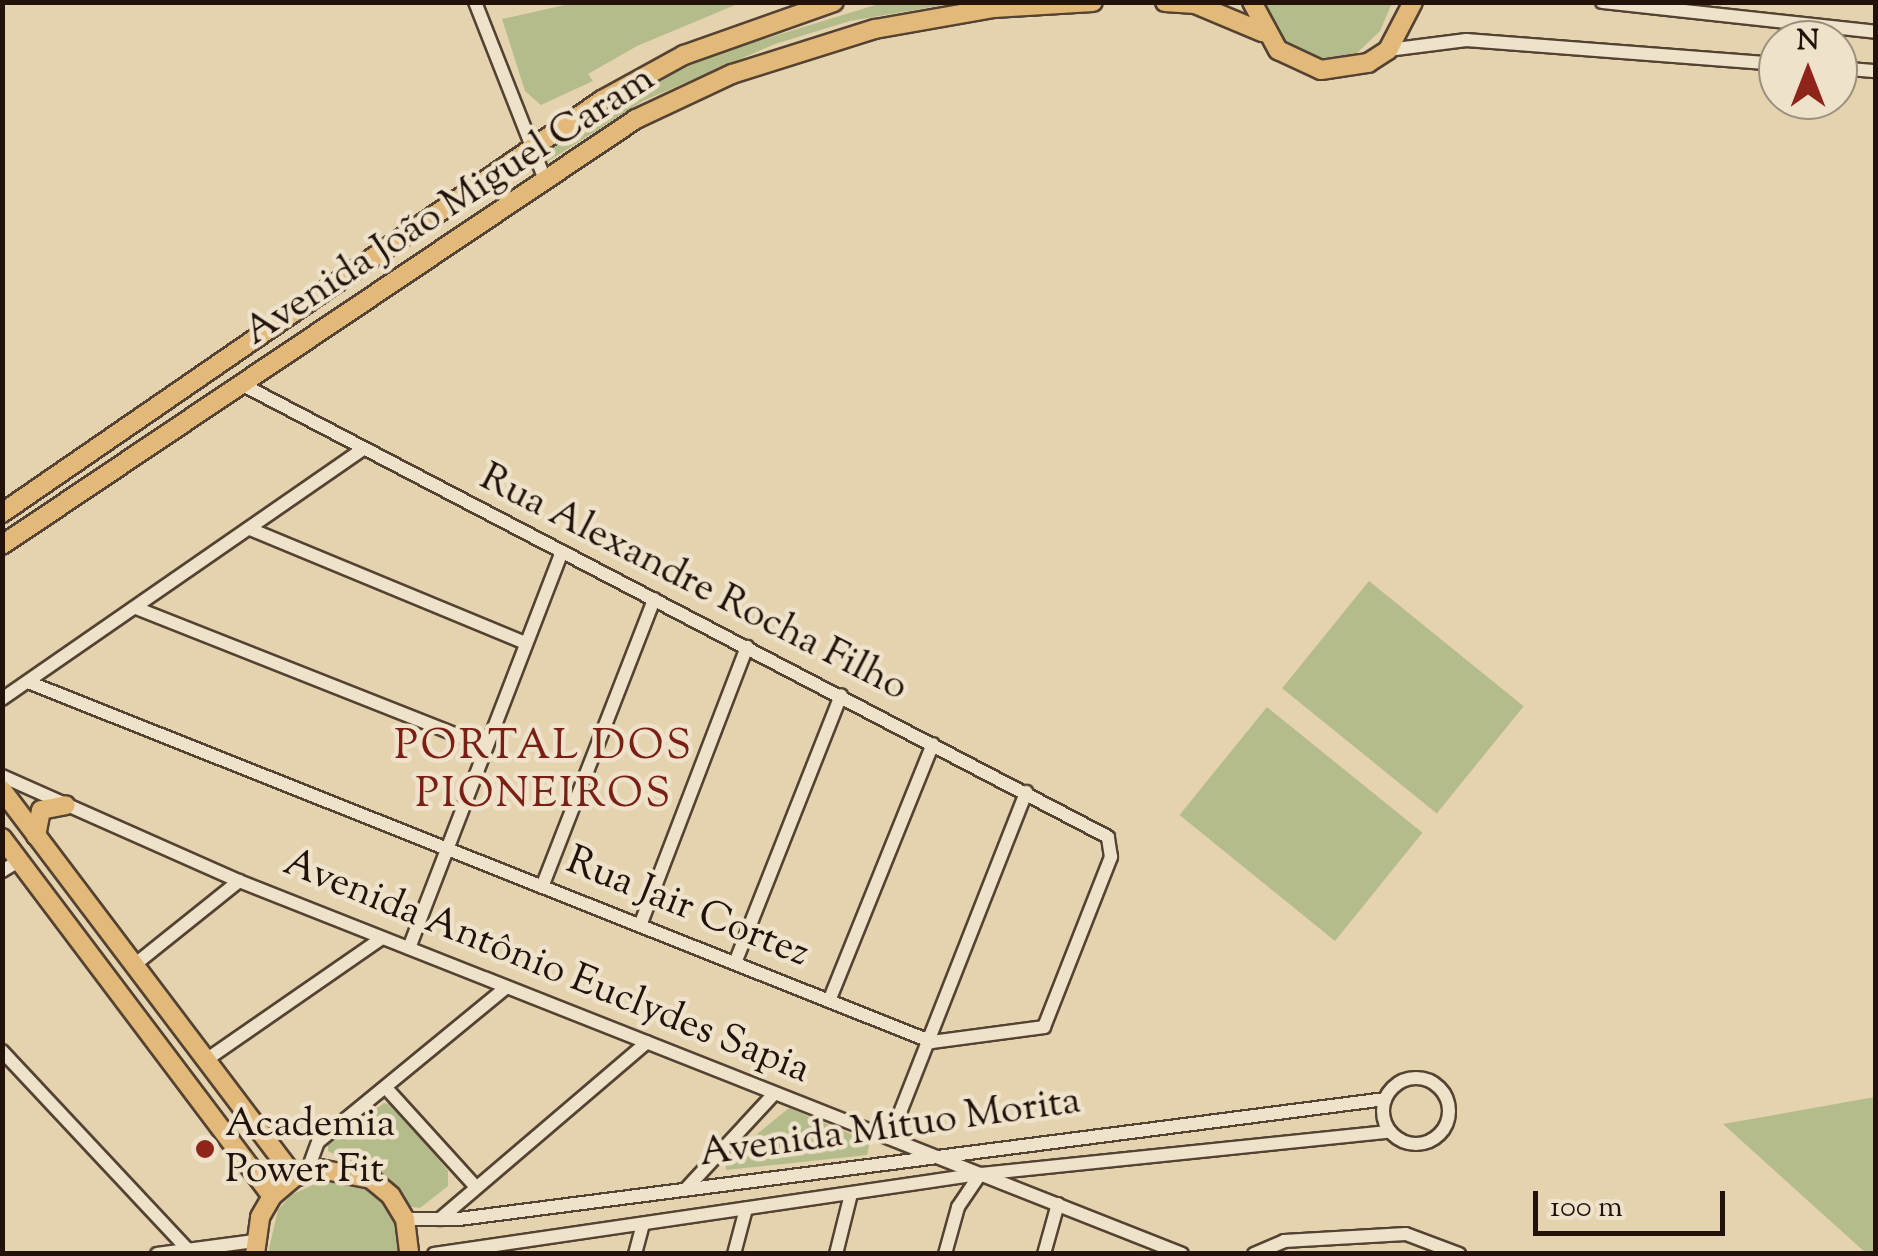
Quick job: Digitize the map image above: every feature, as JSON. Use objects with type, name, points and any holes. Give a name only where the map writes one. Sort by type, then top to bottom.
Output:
[{"type":"main road","name":"Avenida João Miguel Caram","points":[[2,513],[531,148],[684,56],[834,2]]},
{"type":"main road","name":"Avenida João Miguel Caram","points":[[2,546],[636,119],[732,74],[874,29],[994,8],[1093,2]]},
{"type":"main road","points":[[1165,2],[1196,4],[1262,32],[1288,57],[1321,70],[1344,70],[1388,50],[1414,2]]},
{"type":"main road","points":[[1252,2],[1262,32]]},
{"type":"main road","points":[[2,790],[206,1060],[301,1175]]},
{"type":"main road","points":[[36,836],[41,810],[66,806]]},
{"type":"main road","points":[[2,838],[272,1196]]},
{"type":"main road","points":[[254,1247],[272,1196],[301,1175],[347,1170],[371,1180],[404,1219],[409,1254]]},
{"type":"street","points":[[475,2],[546,180]]},
{"type":"street","points":[[1602,2],[1876,32]]},
{"type":"street","points":[[1388,50],[1466,40],[1758,62]]},
{"type":"street","name":"Rua Alexandre Rocha Filho","points":[[240,384],[1026,792],[1112,845],[1044,1027],[932,1042]]},
{"type":"street","points":[[2,698],[362,450]]},
{"type":"street","points":[[250,529],[525,643]]},
{"type":"street","points":[[408,948],[562,552]]},
{"type":"street","points":[[542,886],[654,598]]},
{"type":"street","points":[[136,608],[484,746]]},
{"type":"street","points":[[641,923],[747,647]]},
{"type":"street","name":"Rua Jair Cortez","points":[[28,682],[932,1042]]},
{"type":"street","points":[[736,963],[840,695]]},
{"type":"street","points":[[830,1001],[933,744]]},
{"type":"street","name":"Avenida Antônio Euclydes Sapia","points":[[2,776],[239,882],[890,1138],[923,1155],[1058,1204],[1149,1247],[1182,1254]]},
{"type":"street","points":[[890,1138],[932,1042],[1026,792]]},
{"type":"street","points":[[2,871],[20,860]]},
{"type":"street","points":[[133,966],[239,882]]},
{"type":"street","points":[[206,1060],[382,938]]},
{"type":"street","points":[[301,1175],[318,1142],[507,987]]},
{"type":"street","points":[[440,1219],[647,1042]]},
{"type":"street","points":[[2,1050],[187,1250]]},
{"type":"street","points":[[1408,1078],[1427,1079],[1444,1092],[1450,1109],[1440,1136],[1423,1144],[1402,1142],[1389,1132],[1385,1099],[1408,1078]]},
{"type":"street","points":[[387,1089],[476,1187]]},
{"type":"street","points":[[684,1190],[774,1094]]},
{"type":"street","name":"Avenida Mituo Morita","points":[[404,1219],[440,1219],[684,1190],[923,1155],[1385,1099]]},
{"type":"street","name":"Avenida Mituo Morita","points":[[434,1254],[528,1247],[643,1224],[980,1174],[1389,1132]]},
{"type":"street","points":[[945,1254],[958,1207],[980,1174]]},
{"type":"street","points":[[836,1254],[851,1194]]},
{"type":"street","points":[[1044,1254],[1058,1204]]},
{"type":"street","points":[[734,1254],[746,1209]]},
{"type":"street","points":[[635,1254],[643,1224]]},
{"type":"street","points":[[1254,1254],[1284,1242],[1406,1234],[1458,1254]]},
{"type":"street","points":[[157,1254],[254,1247]]},
{"type":"green space","points":[[578,2],[740,3],[637,46],[588,74],[593,81],[541,105],[525,91],[502,19]]},
{"type":"green space","points":[[882,3],[956,3],[850,21],[775,44],[643,101],[547,162],[542,155],[570,131],[703,58]]},
{"type":"green space","points":[[1259,3],[1392,3],[1380,31],[1356,54],[1324,61],[1273,36]]},
{"type":"green space","points":[[1369,581],[1524,706],[1437,813],[1282,688]]},
{"type":"green space","points":[[1267,707],[1422,833],[1335,941],[1180,815]]},
{"type":"green space","points":[[1875,1097],[1875,1253],[1867,1254],[1723,1124]]},
{"type":"green space","points":[[384,1103],[396,1105],[448,1171],[448,1186],[420,1208],[405,1206],[376,1175],[328,1151],[328,1144]]},
{"type":"green space","points":[[789,1108],[870,1142],[867,1155],[726,1170],[725,1160]]},
{"type":"green space","points":[[326,1179],[364,1183],[394,1207],[405,1254],[268,1253],[278,1210],[291,1195]]},
{"type":"place","name":"Academia Power Fit","points":[[205,1149]]},
{"type":"district","name":"PORTAL DOS PIONEIROS","points":[[544,772]]}]
